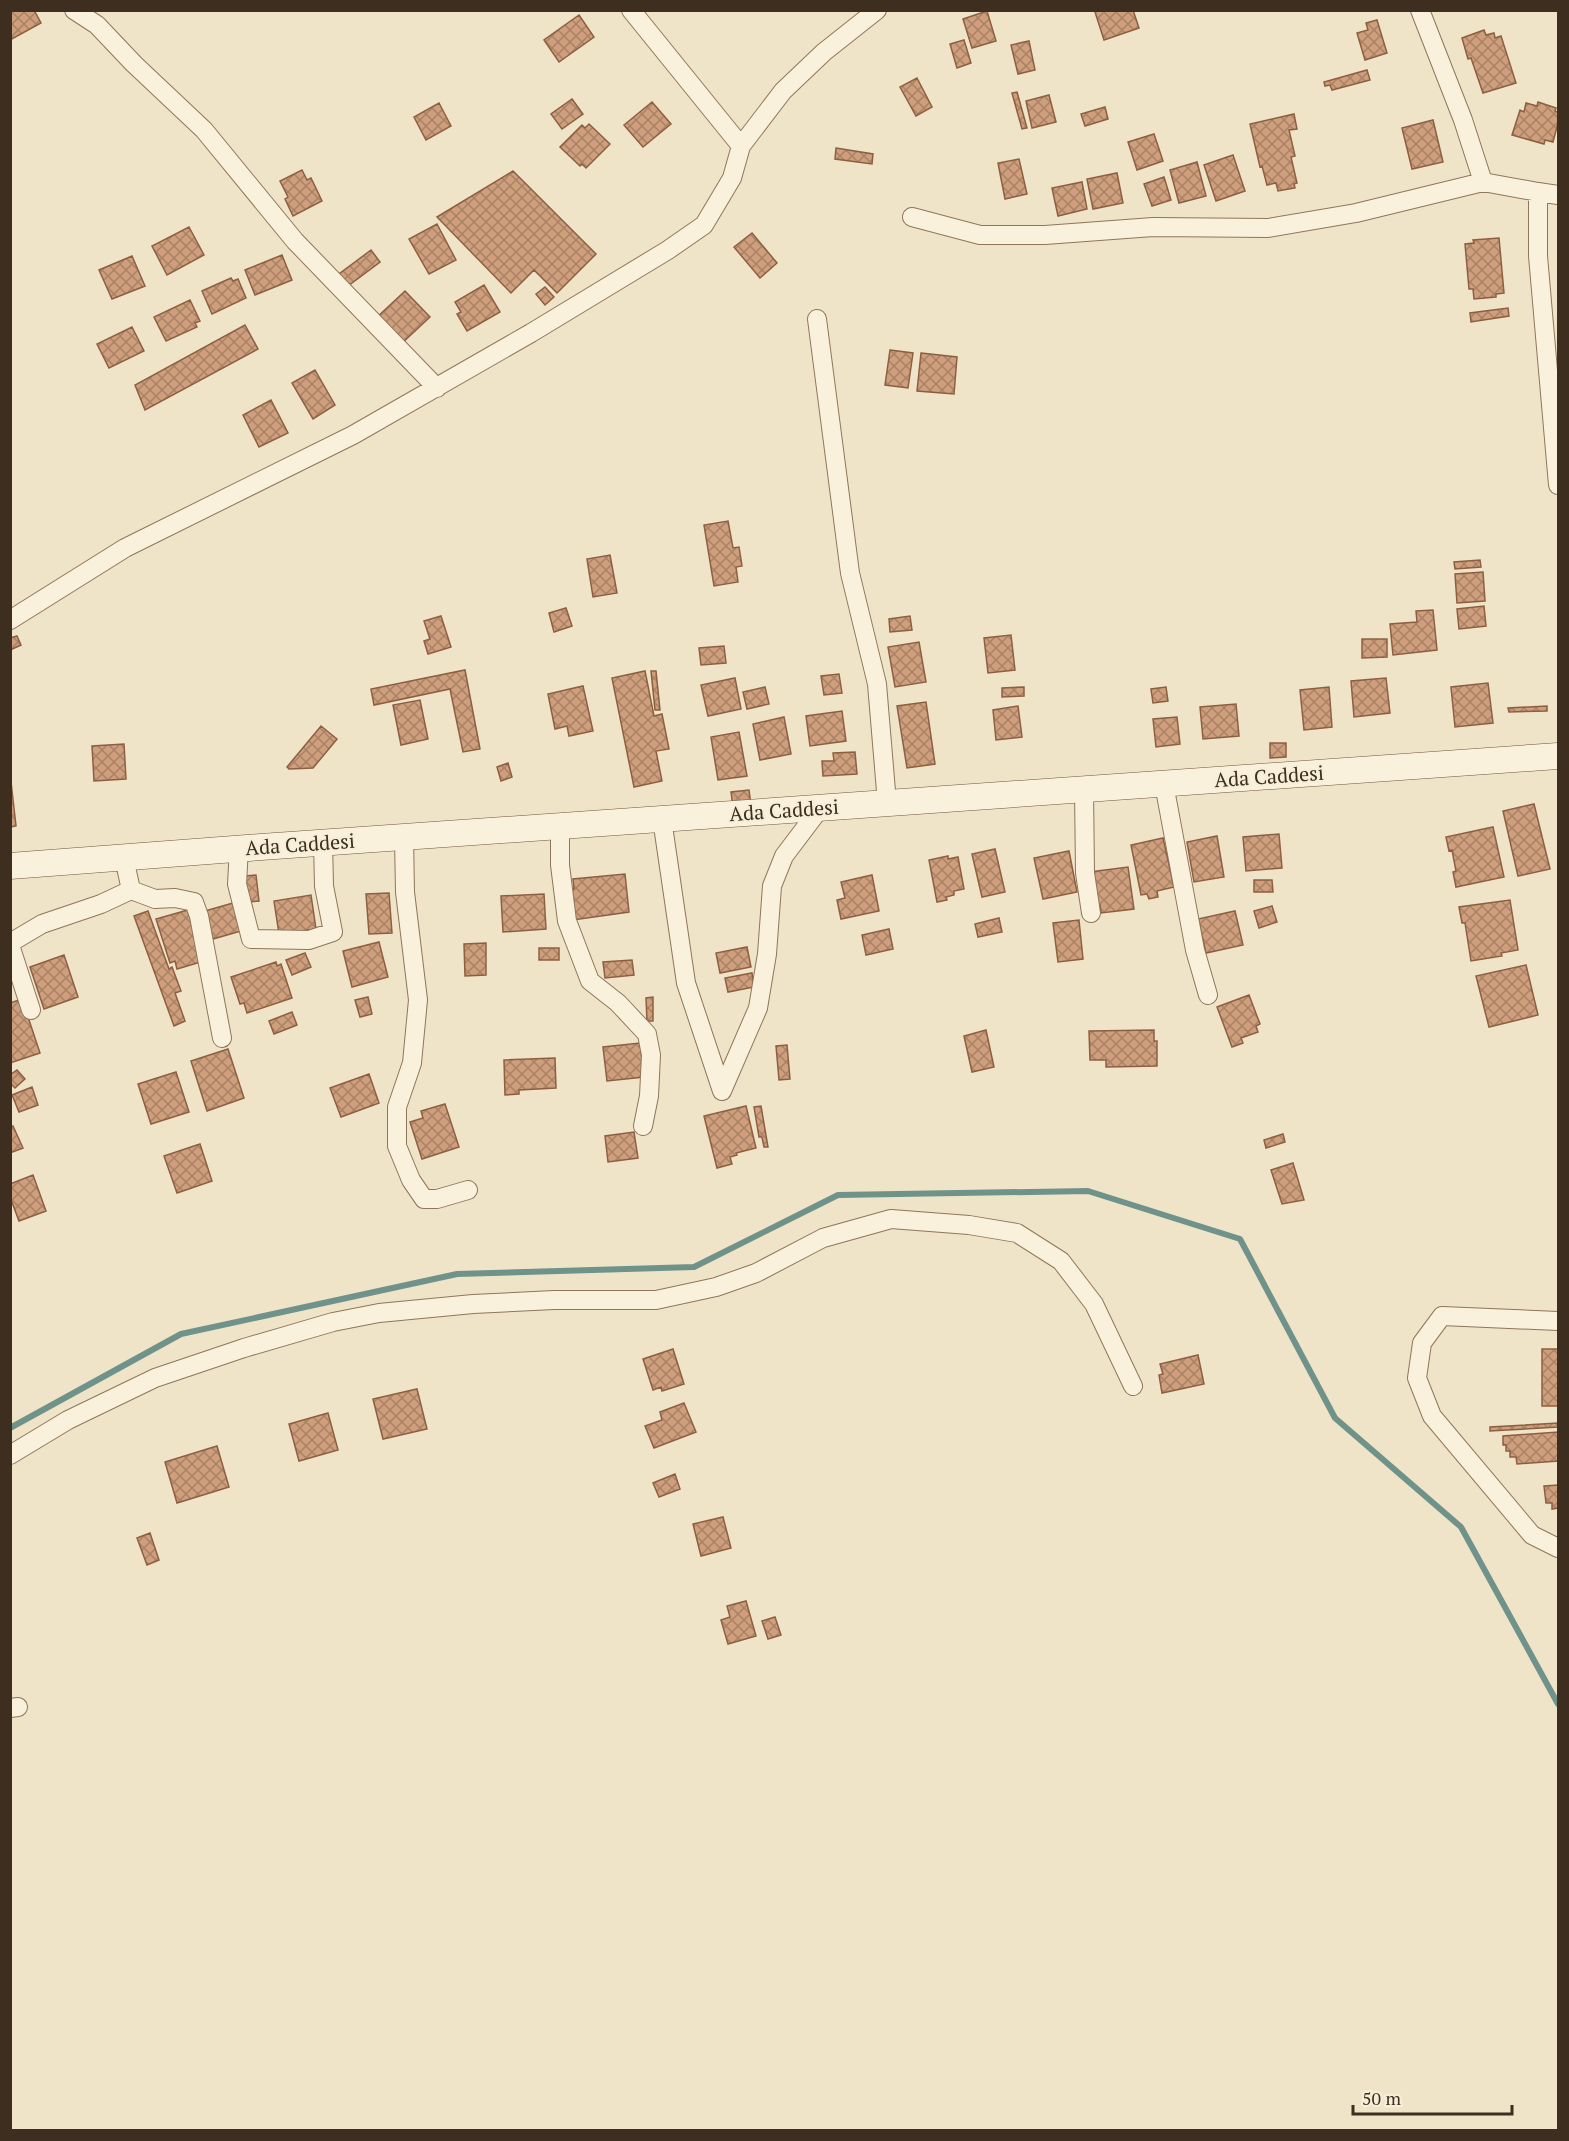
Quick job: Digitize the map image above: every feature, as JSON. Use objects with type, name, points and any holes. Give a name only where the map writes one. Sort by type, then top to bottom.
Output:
[{"type":"main road","name":"Ada Caddesi","points":[[10,867],[239,848],[1558,756]]},
{"type":"street","points":[[74,10],[97,26],[204,130],[295,241],[437,388]]},
{"type":"street","points":[[631,10],[741,146]]},
{"type":"street","points":[[10,620],[125,548],[343,441],[437,388],[658,256],[704,225],[732,178],[741,146],[783,91],[825,52],[877,10]]},
{"type":"street","points":[[1419,10],[1463,120],[1483,182]]},
{"type":"street","points":[[912,217],[980,235],[1046,235],[1153,227],[1268,228],[1356,213],[1483,182],[1558,195]]},
{"type":"street","points":[[1538,192],[1538,256],[1554,392],[1558,485]]},
{"type":"street","points":[[817,319],[850,573],[877,684],[887,803]]},
{"type":"street","points":[[1164,784],[1195,950],[1208,995]]},
{"type":"street","points":[[1084,789],[1084,873],[1091,913]]},
{"type":"street","points":[[662,819],[686,983],[722,1091],[758,1008],[767,954],[772,886],[784,856],[821,807]]},
{"type":"street","points":[[561,826],[560,866],[567,921],[590,981],[618,1003],[646,1034],[651,1055],[649,1096],[643,1126]]},
{"type":"street","points":[[404,837],[405,892],[418,1000],[412,1063],[397,1107],[397,1146],[411,1180],[424,1199],[437,1199],[468,1190]]},
{"type":"street","points":[[239,848],[237,884],[250,939],[309,940],[333,932],[324,886],[323,842]]},
{"type":"street","points":[[124,858],[131,890]]},
{"type":"street","points":[[31,1010],[10,944],[42,924],[101,904],[131,890],[154,899],[175,898],[194,902],[199,916],[222,1038]]},
{"type":"street","points":[[10,1455],[68,1420],[155,1378],[244,1347],[333,1322],[379,1313],[473,1304],[554,1300],[656,1300],[716,1287],[756,1273],[823,1238],[891,1219],[969,1225],[1017,1233],[1061,1261],[1094,1304],[1133,1386]]},
{"type":"street","points":[[1558,1321],[1442,1316],[1422,1343],[1417,1378],[1432,1416],[1532,1535],[1558,1548]]},
{"type":"building","points":[[10,10],[34,10],[41,23],[10,40]]},
{"type":"building","points":[[1133,10],[1139,28],[1104,40],[1095,12]]},
{"type":"building","points":[[987,11],[996,41],[972,48],[963,19]]},
{"type":"building","points":[[579,15],[594,37],[559,62],[544,40]]},
{"type":"building","points":[[1377,20],[1387,53],[1365,60],[1357,33],[1368,30],[1366,23]]},
{"type":"building","points":[[1484,30],[1486,35],[1494,33],[1495,38],[1501,36],[1516,83],[1483,93],[1471,58],[1468,59],[1462,38]]},
{"type":"building","points":[[964,40],[971,63],[957,68],[950,44]]},
{"type":"building","points":[[1029,41],[1035,70],[1018,74],[1011,45]]},
{"type":"building","points":[[1367,70],[1370,80],[1332,90],[1330,85],[1325,86],[1324,82]]},
{"type":"building","points":[[917,78],[932,107],[916,116],[900,87]]},
{"type":"building","points":[[1017,92],[1027,128],[1022,129],[1012,93]]},
{"type":"building","points":[[1049,95],[1056,122],[1032,128],[1026,101]]},
{"type":"building","points":[[572,99],[583,114],[562,129],[551,114]]},
{"type":"building","points":[[652,102],[671,124],[643,147],[624,125]]},
{"type":"building","points":[[1538,102],[1556,108],[1555,111],[1558,112],[1558,123],[1553,142],[1545,140],[1544,144],[1512,135],[1520,110],[1524,112],[1526,103],[1537,106]]},
{"type":"building","points":[[439,103],[451,126],[426,140],[414,117]]},
{"type":"building","points":[[1105,107],[1108,119],[1085,126],[1081,114]]},
{"type":"building","points":[[1294,114],[1297,129],[1289,130],[1295,156],[1291,157],[1297,183],[1294,184],[1295,188],[1278,191],[1276,183],[1267,185],[1262,166],[1260,167],[1250,124]]},
{"type":"building","points":[[1433,120],[1443,162],[1412,169],[1402,128]]},
{"type":"building","points":[[589,124],[610,144],[586,168],[582,164],[580,166],[560,147],[582,125],[585,128]]},
{"type":"building","points":[[1154,134],[1163,161],[1137,170],[1128,142]]},
{"type":"building","points":[[836,148],[873,154],[872,164],[835,159]]},
{"type":"building","points":[[1233,155],[1245,191],[1216,201],[1204,165]]},
{"type":"building","points":[[1019,159],[1027,194],[1005,199],[998,163]]},
{"type":"building","points":[[1197,162],[1206,196],[1179,203],[1170,170]]},
{"type":"building","points":[[302,170],[307,180],[311,178],[322,201],[293,216],[285,199],[288,197],[280,181]]},
{"type":"building","points":[[513,171],[596,254],[557,293],[534,270],[511,293],[437,217]]},
{"type":"building","points":[[1117,173],[1123,203],[1093,209],[1087,179]]},
{"type":"building","points":[[1164,177],[1171,200],[1152,206],[1144,184]]},
{"type":"building","points":[[1082,182],[1087,209],[1058,216],[1052,188]]},
{"type":"building","points":[[437,224],[456,260],[429,274],[409,239]]},
{"type":"building","points":[[189,227],[204,255],[167,275],[152,246]]},
{"type":"building","points":[[752,233],[777,263],[760,278],[734,247]]},
{"type":"building","points":[[1499,238],[1504,293],[1496,294],[1496,297],[1474,299],[1473,289],[1469,289],[1465,244],[1474,243],[1473,240]]},
{"type":"building","points":[[371,250],[380,262],[348,286],[339,274]]},
{"type":"building","points":[[282,255],[292,280],[255,295],[245,270]]},
{"type":"building","points":[[132,256],[145,286],[112,299],[99,270]]},
{"type":"building","points":[[231,278],[233,281],[238,279],[246,298],[212,314],[202,291]]},
{"type":"building","points":[[484,285],[500,312],[467,331],[457,314],[461,312],[455,302]]},
{"type":"building","points":[[545,287],[554,297],[545,305],[536,294]]},
{"type":"building","points":[[405,291],[430,317],[399,346],[374,320]]},
{"type":"building","points":[[190,300],[200,321],[195,323],[197,327],[166,341],[154,317]]},
{"type":"building","points":[[1508,308],[1509,316],[1471,322],[1470,313]]},
{"type":"building","points":[[245,325],[258,349],[145,410],[135,385]]},
{"type":"building","points":[[132,327],[144,351],[109,368],[97,344]]},
{"type":"building","points":[[890,350],[913,353],[908,388],[885,385]]},
{"type":"building","points":[[921,353],[957,357],[954,394],[917,391]]},
{"type":"building","points":[[315,370],[335,405],[313,419],[292,383]]},
{"type":"building","points":[[271,400],[288,433],[259,447],[243,415]]},
{"type":"building","points":[[728,521],[733,548],[739,547],[742,566],[736,567],[738,582],[714,586],[704,525]]},
{"type":"building","points":[[610,555],[617,593],[593,597],[587,559]]},
{"type":"building","points":[[1480,560],[1481,567],[1455,569],[1454,562]]},
{"type":"building","points":[[1483,572],[1485,601],[1457,603],[1455,574]]},
{"type":"building","points":[[1484,606],[1486,626],[1459,629],[1457,609]]},
{"type":"building","points":[[566,608],[572,626],[554,632],[549,613]]},
{"type":"building","points":[[1433,610],[1437,650],[1393,655],[1390,624],[1417,622],[1416,611]]},
{"type":"building","points":[[441,616],[451,647],[428,654],[424,641],[430,639],[424,621]]},
{"type":"building","points":[[910,616],[912,630],[890,632],[889,619]]},
{"type":"building","points":[[1011,635],[1015,670],[988,673],[984,638]]},
{"type":"building","points":[[17,636],[21,645],[10,650],[10,638]]},
{"type":"building","points":[[1362,639],[1387,639],[1387,657],[1362,658]]},
{"type":"building","points":[[919,642],[926,682],[895,687],[888,647]]},
{"type":"building","points":[[724,646],[726,663],[701,665],[699,648]]},
{"type":"building","points":[[465,670],[480,749],[463,752],[450,689],[374,705],[371,689]]},
{"type":"building","points":[[645,671],[654,716],[662,714],[669,749],[656,751],[662,781],[634,787],[612,678]]},
{"type":"building","points":[[651,671],[656,671],[660,710],[655,710]]},
{"type":"building","points":[[839,674],[842,693],[824,695],[821,676]]},
{"type":"building","points":[[735,678],[741,709],[708,716],[701,685]]},
{"type":"building","points":[[1386,678],[1390,713],[1354,717],[1351,681]]},
{"type":"building","points":[[1488,683],[1493,723],[1455,727],[1451,687]]},
{"type":"building","points":[[583,686],[593,731],[569,736],[567,726],[555,729],[548,694]]},
{"type":"building","points":[[765,687],[769,704],[747,709],[743,692]]},
{"type":"building","points":[[1024,687],[1024,696],[1002,697],[1002,688]]},
{"type":"building","points":[[1166,687],[1168,701],[1153,703],[1151,689]]},
{"type":"building","points":[[1329,687],[1332,727],[1304,730],[1300,690]]},
{"type":"building","points":[[420,700],[428,739],[401,745],[393,705]]},
{"type":"building","points":[[926,702],[935,764],[907,768],[897,706]]},
{"type":"building","points":[[1236,704],[1239,736],[1203,739],[1200,707]]},
{"type":"building","points":[[1018,706],[1022,737],[996,740],[993,710]]},
{"type":"building","points":[[1547,706],[1547,711],[1509,712],[1508,708]]},
{"type":"building","points":[[842,711],[846,741],[810,746],[806,716]]},
{"type":"building","points":[[784,717],[791,754],[760,760],[753,724]]},
{"type":"building","points":[[1177,717],[1180,744],[1156,747],[1153,719]]},
{"type":"building","points":[[321,726],[337,739],[313,768],[289,769],[287,767]]},
{"type":"building","points":[[739,732],[747,776],[718,780],[711,737]]},
{"type":"building","points":[[1270,743],[1286,743],[1286,757],[1270,758]]},
{"type":"building","points":[[124,744],[126,779],[94,781],[92,746]]},
{"type":"building","points":[[855,752],[857,774],[823,776],[822,761],[834,761],[833,753]]},
{"type":"building","points":[[508,763],[512,777],[501,781],[497,767]]},
{"type":"building","points":[[10,773],[16,826],[10,827]]},
{"type":"building","points":[[749,790],[751,805],[733,807],[731,792]]},
{"type":"building","points":[[1534,804],[1550,869],[1518,876],[1503,811]]},
{"type":"building","points":[[1493,827],[1504,877],[1456,887],[1452,850],[1449,851],[1446,837]]},
{"type":"building","points":[[1279,834],[1282,868],[1246,871],[1243,837]]},
{"type":"building","points":[[1217,836],[1224,877],[1194,882],[1187,842]]},
{"type":"building","points":[[1163,838],[1174,887],[1157,891],[1158,897],[1149,899],[1147,894],[1141,895],[1131,845]]},
{"type":"building","points":[[995,849],[1005,892],[982,897],[972,854]]},
{"type":"building","points":[[1069,851],[1077,892],[1043,899],[1034,858]]},
{"type":"building","points":[[948,856],[948,859],[958,857],[964,889],[954,891],[954,895],[946,897],[947,900],[937,902],[929,860]]},
{"type":"building","points":[[1128,867],[1134,909],[1101,913],[1100,905],[1095,905],[1090,872]]},
{"type":"building","points":[[625,874],[629,912],[573,920],[569,889],[574,889],[573,879]]},
{"type":"building","points":[[256,875],[259,901],[249,902],[245,876]]},
{"type":"building","points":[[872,875],[879,911],[841,919],[837,900],[845,898],[841,882]]},
{"type":"building","points":[[1254,880],[1272,880],[1273,892],[1254,892]]},
{"type":"building","points":[[389,893],[392,933],[369,934],[366,894]]},
{"type":"building","points":[[544,894],[546,929],[503,932],[501,896]]},
{"type":"building","points":[[311,895],[316,929],[279,934],[274,901]]},
{"type":"building","points":[[1510,900],[1518,950],[1501,953],[1502,956],[1471,961],[1465,923],[1462,923],[1459,907]]},
{"type":"building","points":[[233,903],[241,931],[213,939],[205,911]]},
{"type":"building","points":[[1272,906],[1277,922],[1259,928],[1254,911]]},
{"type":"building","points":[[188,910],[204,961],[177,969],[175,961],[170,963],[156,919]]},
{"type":"building","points":[[148,911],[169,969],[172,967],[181,991],[175,993],[185,1021],[174,1026],[134,916]]},
{"type":"building","points":[[1235,911],[1243,945],[1206,953],[1198,919]]},
{"type":"building","points":[[999,918],[1002,932],[978,937],[975,924]]},
{"type":"building","points":[[1079,920],[1083,959],[1058,962],[1053,923]]},
{"type":"building","points":[[889,929],[893,949],[866,955],[862,935]]},
{"type":"building","points":[[379,942],[388,977],[352,987],[343,951]]},
{"type":"building","points":[[486,943],[486,975],[465,976],[464,944]]},
{"type":"building","points":[[747,947],[751,967],[720,973],[716,953]]},
{"type":"building","points":[[539,948],[559,948],[559,960],[539,960]]},
{"type":"building","points":[[305,953],[311,967],[292,975],[286,960]]},
{"type":"building","points":[[64,955],[78,997],[44,1009],[30,967]]},
{"type":"building","points":[[632,960],[634,975],[605,978],[603,962]]},
{"type":"building","points":[[276,962],[277,966],[281,964],[292,998],[247,1013],[244,1003],[240,1004],[231,977]]},
{"type":"building","points":[[1526,965],[1538,1015],[1489,1027],[1476,976]]},
{"type":"building","points":[[752,973],[754,987],[728,992],[725,978]]},
{"type":"building","points":[[1249,995],[1260,1024],[1256,1026],[1258,1032],[1241,1038],[1243,1043],[1232,1047],[1217,1007]]},
{"type":"building","points":[[368,997],[372,1014],[360,1017],[355,1000]]},
{"type":"building","points":[[653,997],[653,1021],[647,1021],[646,998]]},
{"type":"building","points":[[22,999],[40,1053],[10,1063],[10,1003]]},
{"type":"building","points":[[292,1012],[297,1025],[274,1034],[269,1021]]},
{"type":"building","points":[[986,1030],[994,1067],[972,1072],[964,1036]]},
{"type":"building","points":[[1154,1030],[1154,1041],[1157,1041],[1157,1066],[1106,1067],[1106,1060],[1090,1060],[1089,1031]]},
{"type":"building","points":[[640,1043],[644,1077],[607,1081],[603,1047]]},
{"type":"building","points":[[787,1045],[790,1079],[779,1080],[776,1046]]},
{"type":"building","points":[[228,1049],[244,1098],[207,1111],[191,1061]]},
{"type":"building","points":[[555,1058],[556,1088],[519,1090],[519,1094],[505,1095],[504,1060]]},
{"type":"building","points":[[17,1070],[25,1079],[15,1088],[10,1083],[10,1075]]},
{"type":"building","points":[[176,1072],[189,1112],[151,1124],[138,1084]]},
{"type":"building","points":[[369,1074],[379,1103],[341,1117],[330,1088]]},
{"type":"building","points":[[32,1087],[38,1105],[19,1112],[12,1095]]},
{"type":"building","points":[[445,1104],[459,1147],[422,1159],[410,1122],[423,1118],[421,1111]]},
{"type":"building","points":[[746,1106],[756,1148],[736,1153],[737,1155],[730,1157],[732,1164],[717,1168],[704,1116]]},
{"type":"building","points":[[761,1106],[768,1147],[764,1147],[762,1137],[759,1137],[754,1107]]},
{"type":"building","points":[[13,1126],[23,1148],[10,1153],[10,1127]]},
{"type":"building","points":[[634,1132],[638,1158],[608,1162],[605,1136]]},
{"type":"building","points":[[1283,1134],[1285,1142],[1266,1148],[1264,1140]]},
{"type":"building","points":[[200,1144],[212,1181],[177,1193],[164,1156]]},
{"type":"building","points":[[1293,1163],[1304,1200],[1282,1204],[1271,1170]]},
{"type":"building","points":[[33,1175],[46,1211],[19,1221],[10,1197],[10,1184]]},
{"type":"building","points":[[673,1349],[684,1384],[662,1391],[661,1387],[653,1390],[643,1359]]},
{"type":"building","points":[[1542,1349],[1558,1349],[1558,1406],[1542,1406]]},
{"type":"building","points":[[1198,1355],[1204,1384],[1162,1393],[1159,1375],[1163,1374],[1160,1364]]},
{"type":"building","points":[[417,1389],[427,1429],[383,1439],[373,1399]]},
{"type":"building","points":[[684,1403],[696,1432],[654,1448],[645,1426],[662,1420],[660,1412]]},
{"type":"building","points":[[328,1413],[338,1450],[299,1461],[289,1424]]},
{"type":"building","points":[[1558,1423],[1558,1427],[1490,1431],[1490,1427]]},
{"type":"building","points":[[1558,1432],[1558,1461],[1517,1464],[1516,1457],[1510,1457],[1510,1451],[1506,1451],[1506,1445],[1503,1445],[1503,1436]]},
{"type":"building","points":[[217,1446],[229,1487],[177,1503],[165,1462]]},
{"type":"building","points":[[675,1474],[680,1489],[659,1497],[653,1483]]},
{"type":"building","points":[[1558,1485],[1558,1508],[1552,1509],[1552,1503],[1546,1503],[1544,1486]]},
{"type":"building","points":[[723,1517],[731,1548],[701,1556],[693,1524]]},
{"type":"building","points":[[150,1533],[159,1560],[147,1565],[137,1538]]},
{"type":"building","points":[[746,1601],[756,1636],[728,1644],[721,1620],[730,1617],[727,1606]]},
{"type":"building","points":[[775,1617],[781,1635],[768,1639],[762,1621]]},
{"type":"waterway","points":[[10,1428],[181,1334],[457,1274],[694,1267],[838,1195],[1088,1191],[1240,1239],[1335,1418],[1461,1527],[1558,1704]]}]
